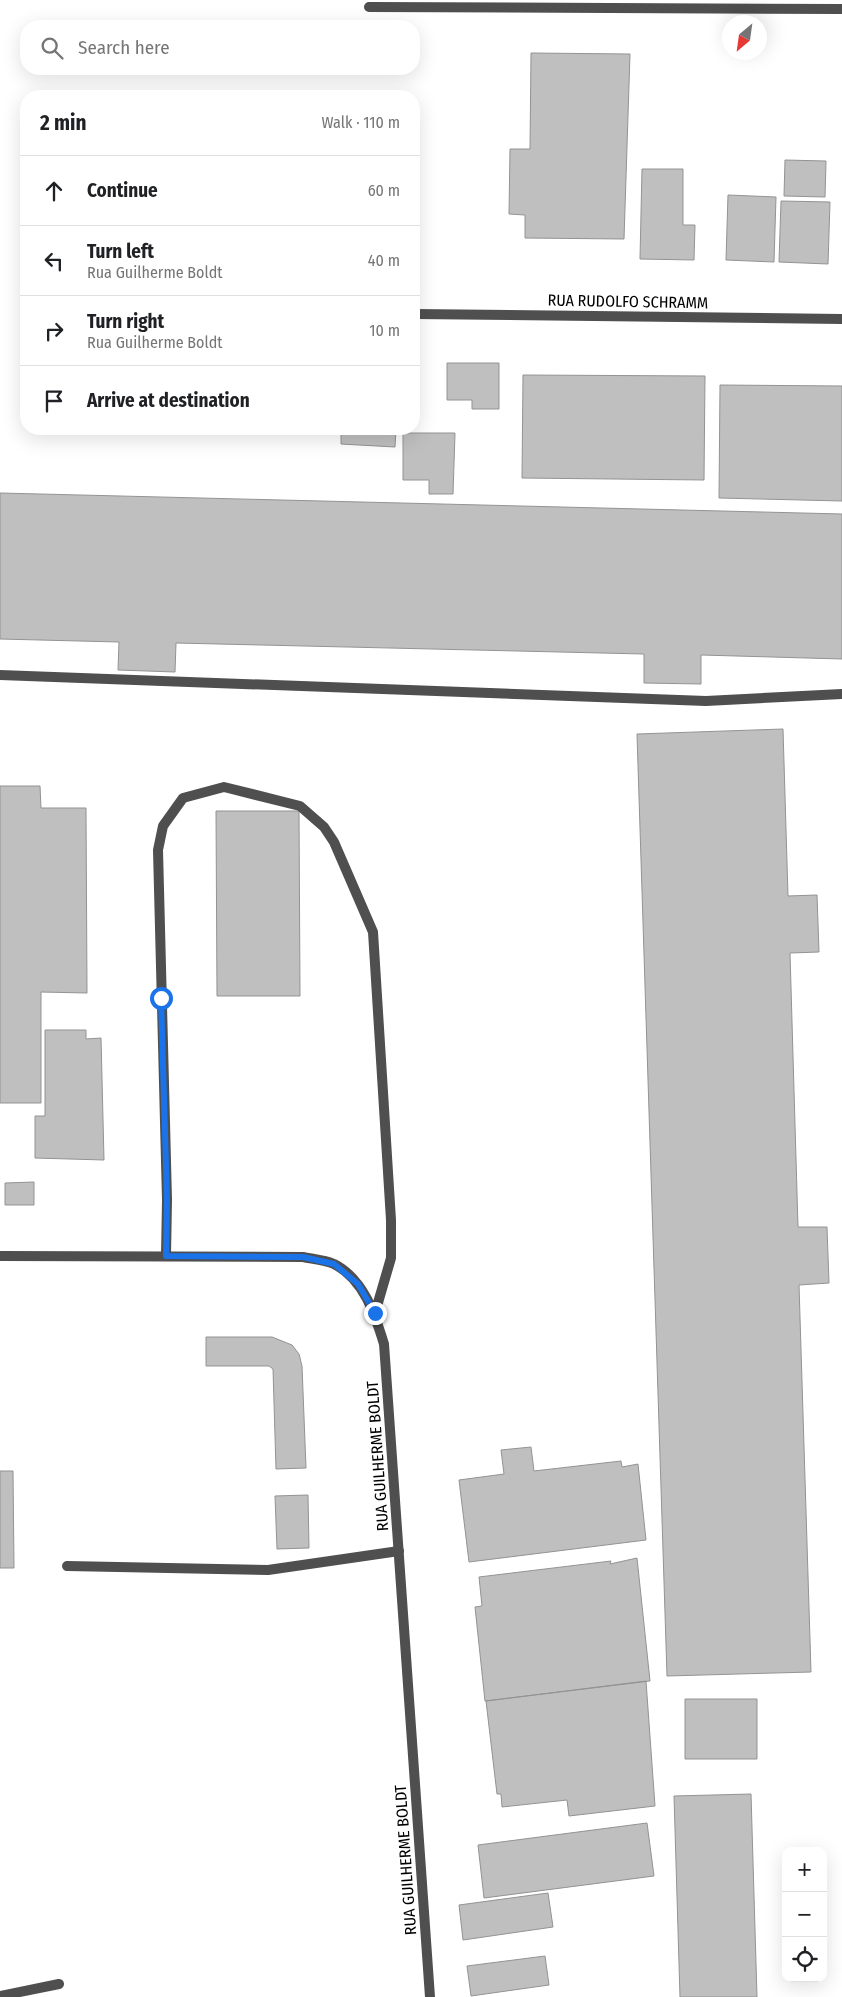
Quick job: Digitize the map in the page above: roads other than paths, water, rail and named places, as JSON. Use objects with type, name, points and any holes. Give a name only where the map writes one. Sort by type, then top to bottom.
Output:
[{"type":"street","points":[[368,7],[842,9]]},
{"type":"street","name":"RUA RUDOLFO SCHRAMM","points":[[420,314],[842,319]]},
{"type":"street","points":[[0,675],[706,701],[842,694]]},
{"type":"street","points":[[166,1256],[167,1200],[158,850],[162,826],[183,798],[224,788],[300,806],[324,827],[334,842],[373,932],[391,1220],[391,1258],[375,1313]]},
{"type":"street","name":"RUA GUILHERME BOLDT","points":[[0,1256],[303,1257],[334,1264],[358,1284],[375,1313],[384,1344],[430,1997]]},
{"type":"street","points":[[67,1566],[268,1570],[399,1551]]},
{"type":"street","points":[[0,1996],[59,1984]]}]
